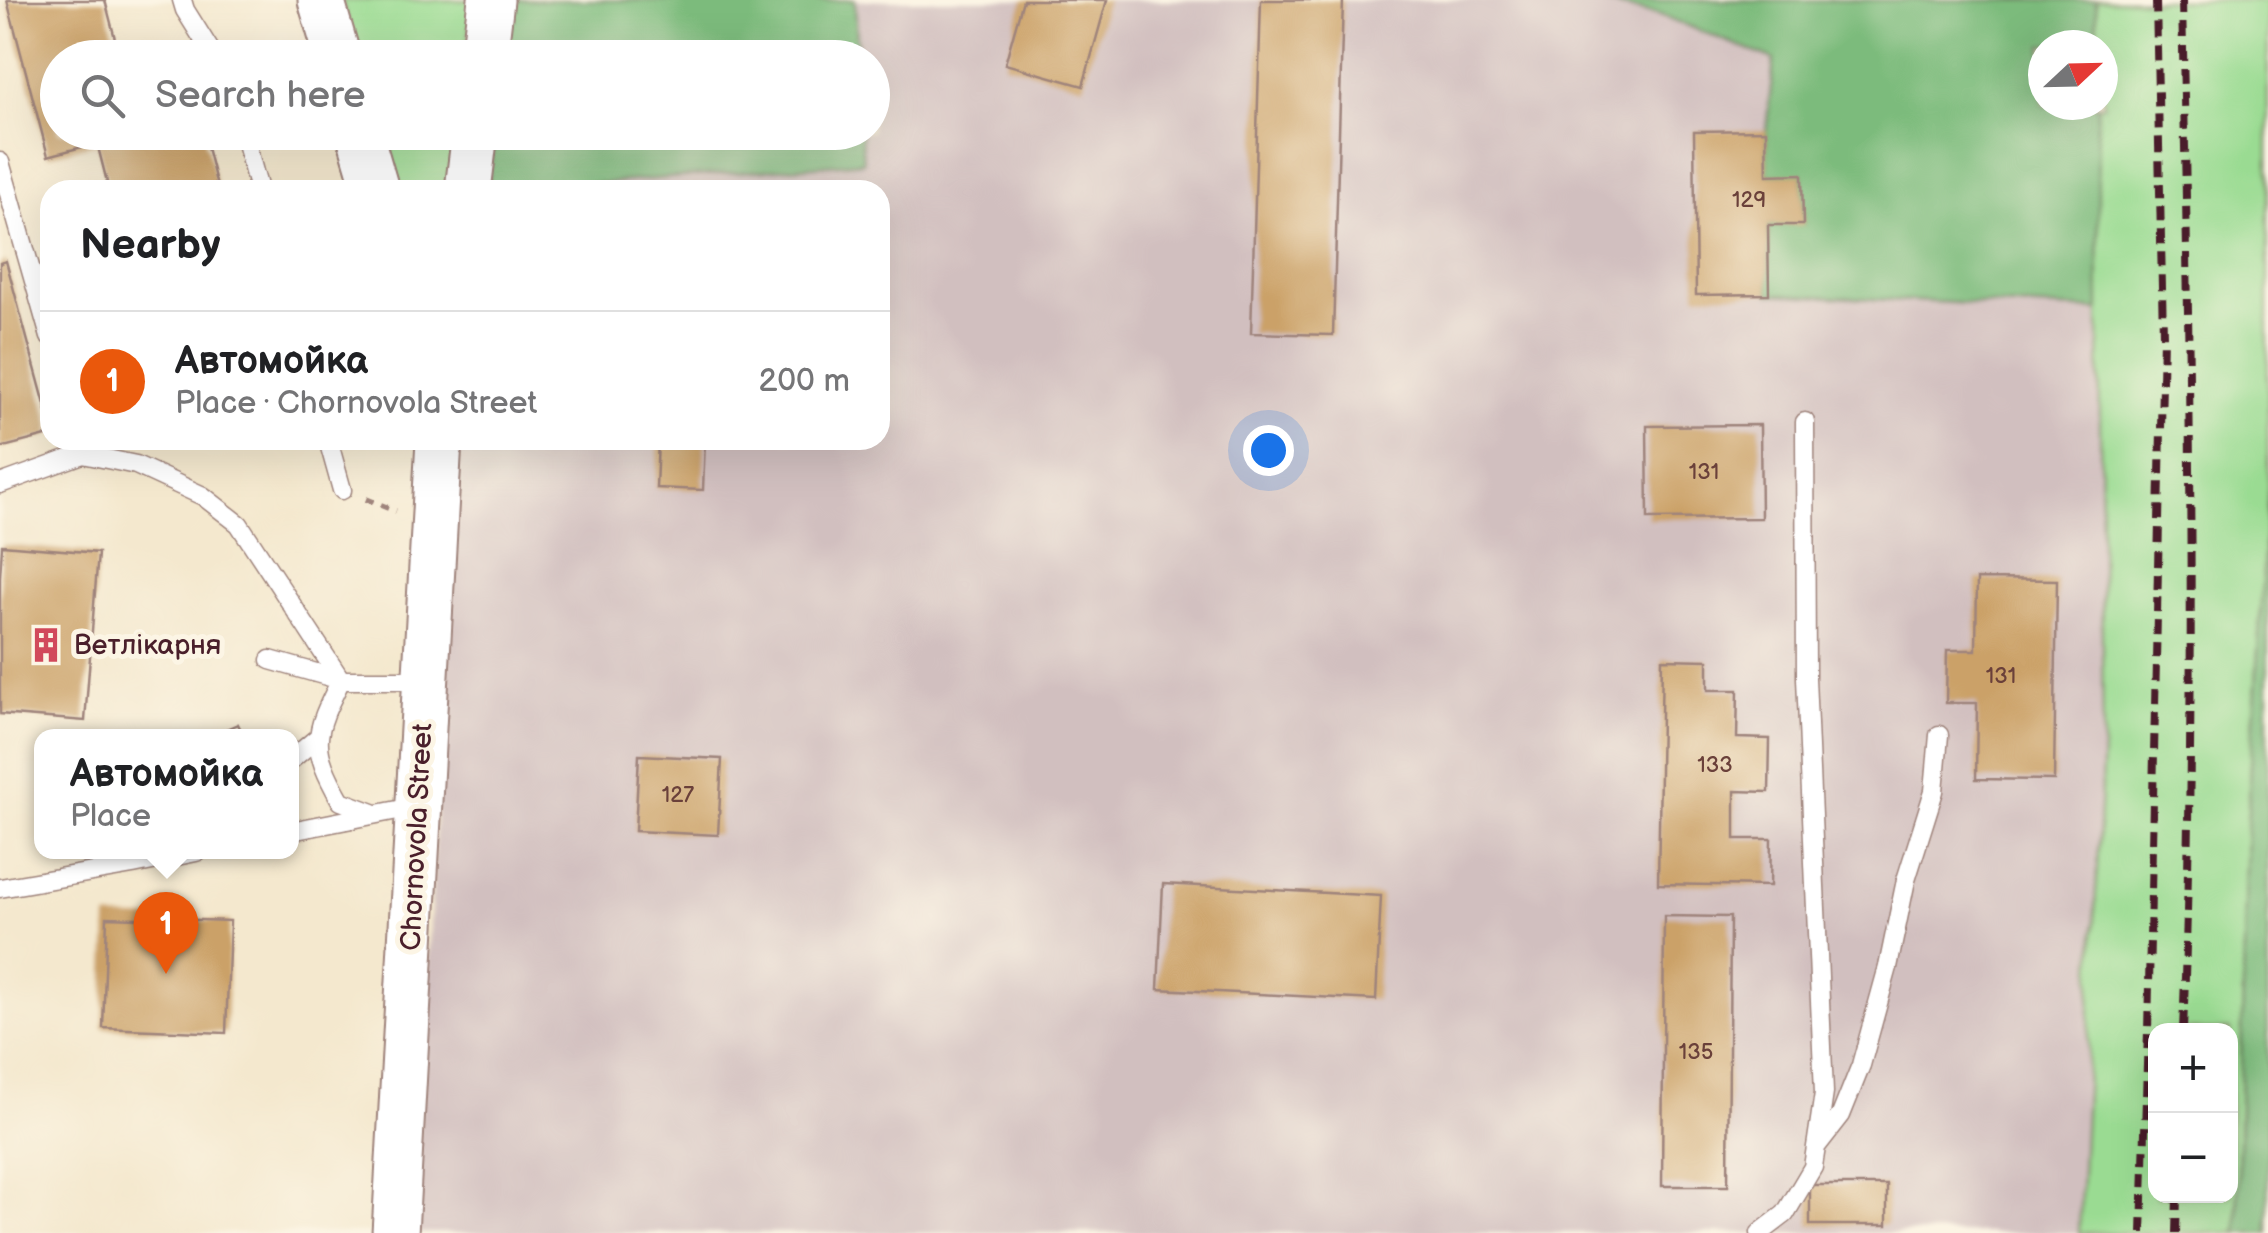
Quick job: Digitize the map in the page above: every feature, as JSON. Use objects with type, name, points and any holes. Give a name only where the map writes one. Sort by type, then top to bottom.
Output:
[{"type":"street","points":[[321,0],[333,40]]},
{"type":"street","points":[[486,40],[492,0]]},
{"type":"street","points":[[365,150],[373,180]]},
{"type":"street","points":[[469,180],[474,150]]},
{"type":"street","name":"Chornovola Street","points":[[395,1233],[438,450]]},
{"type":"lane","points":[[182,0],[203,40]]},
{"type":"lane","points":[[248,150],[256,180]]},
{"type":"lane","points":[[1,167],[40,303]]},
{"type":"lane","points":[[1760,1233],[1785,1214],[1813,1167],[1824,1093],[1806,678],[1805,422]]},
{"type":"lane","points":[[0,484],[74,450]]},
{"type":"lane","points":[[90,450],[136,465],[203,496],[240,524],[340,680]]},
{"type":"lane","points":[[331,450],[342,490]]},
{"type":"lane","points":[[270,660],[340,680],[426,680]]},
{"type":"lane","points":[[340,680],[317,738],[325,772],[341,802],[373,813]]},
{"type":"lane","points":[[1816,1147],[1841,1115],[1861,1065],[1888,967],[1906,880],[1934,791],[1940,735]]},
{"type":"lane","points":[[299,753],[317,738]]},
{"type":"lane","points":[[299,828],[419,806]]},
{"type":"lane","points":[[0,888],[154,859]]},
{"type":"shaded area","points":[[510,0],[2096,0],[2097,30],[2028,30],[2028,120],[2097,120],[2103,747],[2079,1233],[413,1233],[456,450],[890,450],[890,180],[488,180],[492,150],[890,150],[890,40],[505,40]]},
{"type":"green space","points":[[341,0],[473,0],[468,40],[352,40]]},
{"type":"green space","points":[[510,0],[855,0],[857,40],[505,40]]},
{"type":"green space","points":[[1588,0],[2096,0],[2097,30],[2028,30],[2028,120],[2097,120],[2099,310],[1769,294],[1768,225],[1803,224],[1802,175],[1767,175],[1766,130],[1774,60],[1658,14]]},
{"type":"green space","points":[[2096,0],[2268,0],[2268,491],[2247,829],[2238,1193],[2238,1023],[2148,1023],[2148,1203],[2238,1203],[2237,1233],[2079,1233],[2103,747],[2097,120],[2118,120],[2118,30],[2097,30]]},
{"type":"green space","points":[[384,150],[455,150],[451,180],[392,180]]},
{"type":"green space","points":[[492,150],[862,150],[863,162],[644,180],[488,180]]},
{"type":"green space","points":[[2268,491],[2268,1233],[2237,1233],[2247,829]]},
{"type":"building","points":[[7,0],[105,0],[115,40],[40,40],[40,126]]},
{"type":"building","points":[[1023,0],[1107,0],[1083,86],[1005,64]]},
{"type":"building","points":[[1261,0],[1343,0],[1333,335],[1251,333]]},
{"type":"building","points":[[1766,130],[1767,175],[1802,174],[1803,225],[1768,225],[1769,294],[1696,295],[1694,131]]},
{"type":"building","points":[[46,150],[71,150],[48,156]]},
{"type":"building","points":[[99,150],[208,150],[215,180],[106,180]]},
{"type":"building","points":[[6,261],[40,386],[40,438],[0,448],[0,263]]},
{"type":"building","points":[[1760,425],[1761,518],[1648,519],[1647,426]]},
{"type":"building","points":[[658,450],[705,450],[703,490],[656,488]]},
{"type":"building","name":"Ветлікарня","points":[[2,545],[98,553],[85,721],[0,714]]},
{"type":"building","points":[[1977,579],[2057,580],[2054,780],[1976,779],[1977,703],[1946,703],[1947,650],[1976,650]]},
{"type":"building","points":[[1662,659],[1708,660],[1708,690],[1738,690],[1737,738],[1770,739],[1769,792],[1735,791],[1735,839],[1771,839],[1770,886],[1658,884]]},
{"type":"building","points":[[639,755],[722,759],[718,835],[635,831]]},
{"type":"building","points":[[1163,884],[1381,896],[1376,1000],[1158,989]]},
{"type":"building","points":[[1664,916],[1730,917],[1728,1186],[1662,1186]]},
{"type":"building","points":[[107,917],[230,921],[226,1033],[103,1028]]},
{"type":"building","points":[[1810,1185],[1887,1185],[1887,1225],[1810,1225]]},
{"type":"railway","points":[[2142,1233],[2163,336],[2156,0]]},
{"type":"railway","points":[[2182,0],[2191,644],[2183,1023]]},
{"type":"railway","points":[[2176,1233],[2177,1203]]},
{"type":"place","name":"Ветлікарня","points":[[46,645]]},
{"type":"place","name":"Автомойка","points":[[166,974]]}]
